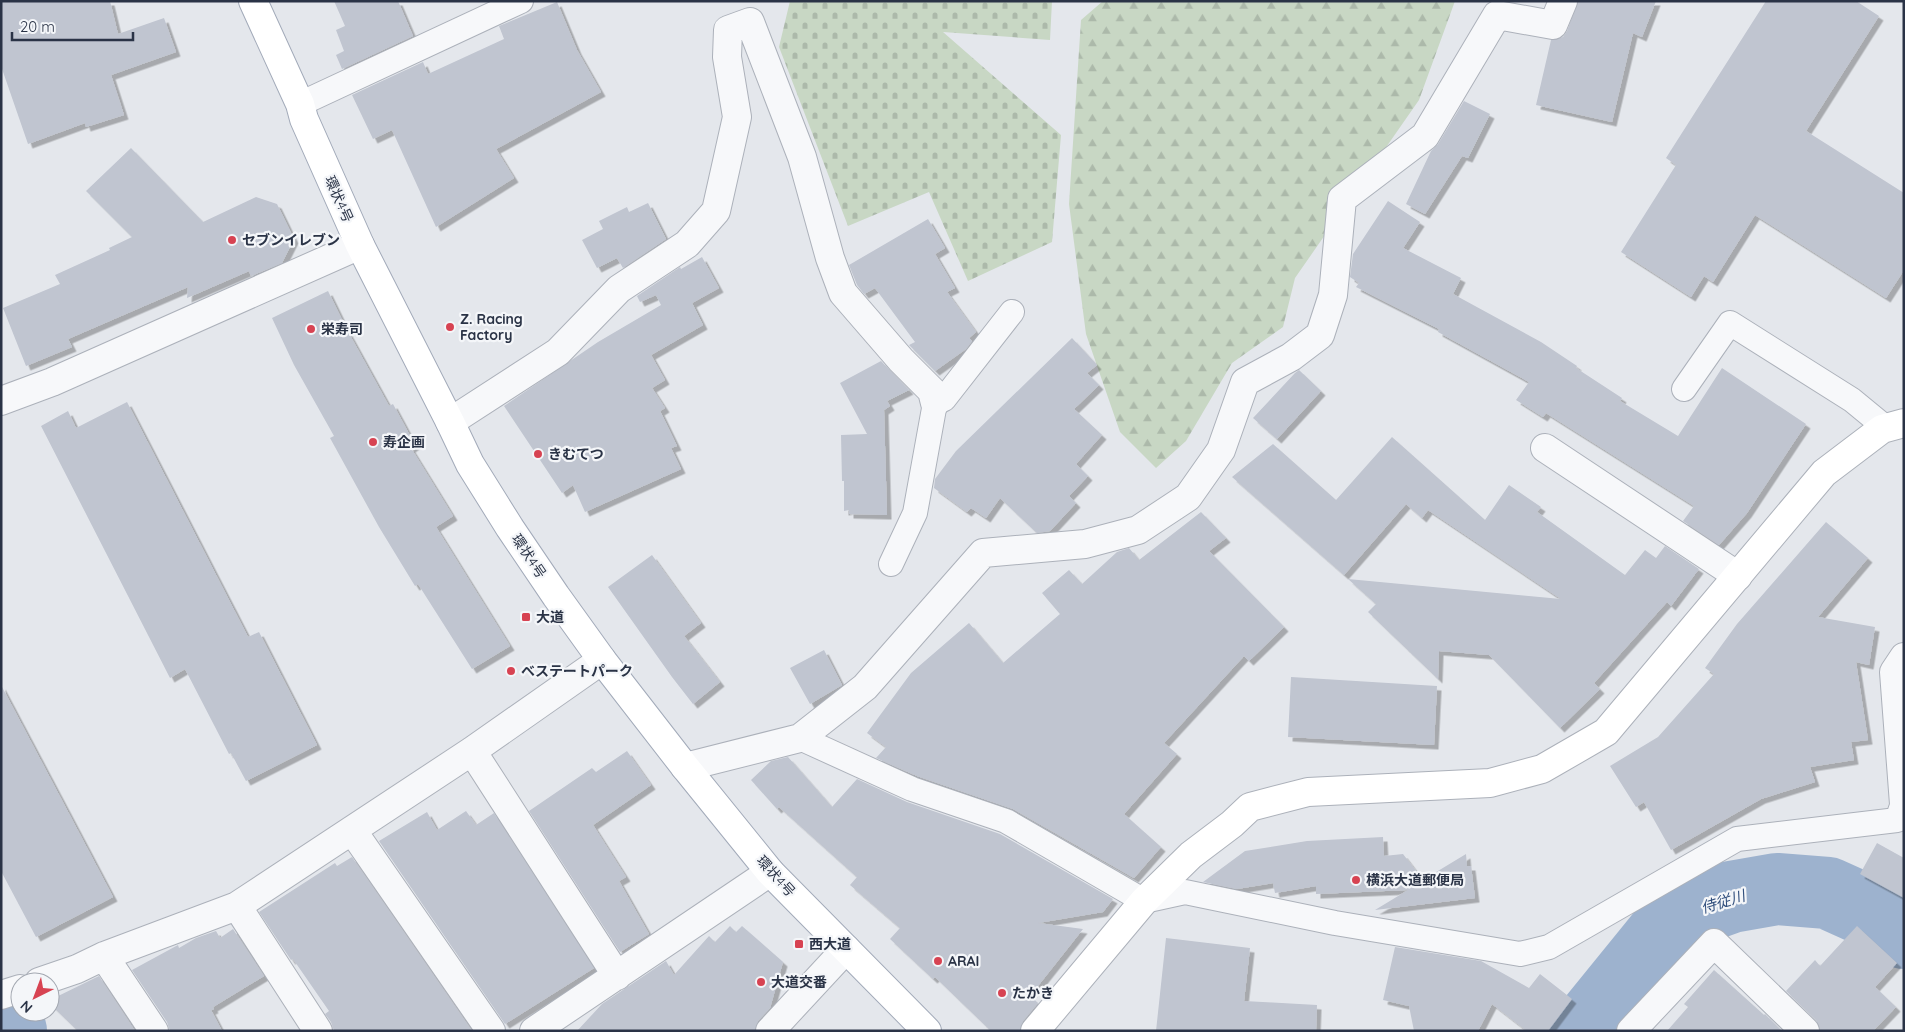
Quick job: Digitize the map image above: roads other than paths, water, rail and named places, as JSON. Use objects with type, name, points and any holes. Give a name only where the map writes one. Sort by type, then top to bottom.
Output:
[{"type":"main road","name":"環状4号","points":[[252,1],[300,104],[304,119],[360,245],[470,464],[510,528],[602,660],[684,767],[770,872],[926,1031]]},
{"type":"main road","points":[[1035,1031],[1144,901],[1190,854],[1232,824],[1250,807],[1308,792],[1490,783],[1542,769],[1606,732],[1824,473],[1882,429],[1895,426]]},
{"type":"street","points":[[684,767],[800,738],[865,687],[983,553],[1085,544],[1138,530],[1188,497],[1221,450],[1245,382],[1290,357],[1320,334],[1333,295],[1342,199],[1425,136],[1497,15],[1553,25],[1563,1]]},
{"type":"street","points":[[450,422],[558,352],[619,289],[687,244],[716,211],[737,117],[726,58],[728,30],[750,22],[802,157],[830,258],[843,293],[901,360],[932,391],[935,403]]},
{"type":"street","points":[[1,401],[52,382],[360,245]]},
{"type":"street","points":[[1545,448],[1738,576]]},
{"type":"street","points":[[1903,804],[1894,672],[1904,658]]},
{"type":"street","points":[[60,975],[104,956],[237,906],[472,751],[602,660]]},
{"type":"street","points":[[472,751],[617,976]]},
{"type":"street","points":[[352,830],[491,1031]]},
{"type":"street","points":[[544,1028],[770,872]]},
{"type":"street","points":[[237,906],[318,1031]]},
{"type":"street","points":[[1631,1031],[1714,944],[1805,1031]]},
{"type":"street","points":[[770,1031],[846,949]]},
{"type":"street","points":[[104,956],[154,1031]]},
{"type":"lane","points":[[300,104],[521,1]]},
{"type":"lane","points":[[891,564],[915,513],[935,403],[944,399],[1012,312]]},
{"type":"lane","points":[[1684,389],[1730,323],[1895,426]]},
{"type":"lane","points":[[800,738],[912,789],[1006,821],[1144,901],[1184,892],[1335,923],[1520,954],[1549,947],[1737,839],[1897,820],[1903,804]]},
{"type":"waterway","name":"侍従川","points":[[1584,1031],[1662,935],[1692,911],[1731,897],[1777,889],[1828,893],[1888,920],[1904,933]]},
{"type":"waterway","name":"侍従川","points":[[1,1019],[11,1031]]},
{"type":"place","name":"セブンイレブン","points":[[232,240]]},
{"type":"place","name":"Z. Racing Factory","points":[[450,327]]},
{"type":"place","name":"栄寿司","points":[[311,329]]},
{"type":"place","name":"寿企画","points":[[373,442]]},
{"type":"place","name":"きむてつ","points":[[538,454]]},
{"type":"place","name":"大道","points":[[526,617]]},
{"type":"place","name":"べステートパーク","points":[[511,671]]},
{"type":"place","name":"横浜大道郵便局","points":[[1356,880]]},
{"type":"place","name":"西大道","points":[[799,944]]},
{"type":"place","name":"ARAI","points":[[938,961]]},
{"type":"place","name":"大道交番","points":[[761,982]]},
{"type":"place","name":"たかき","points":[[1002,993]]}]
